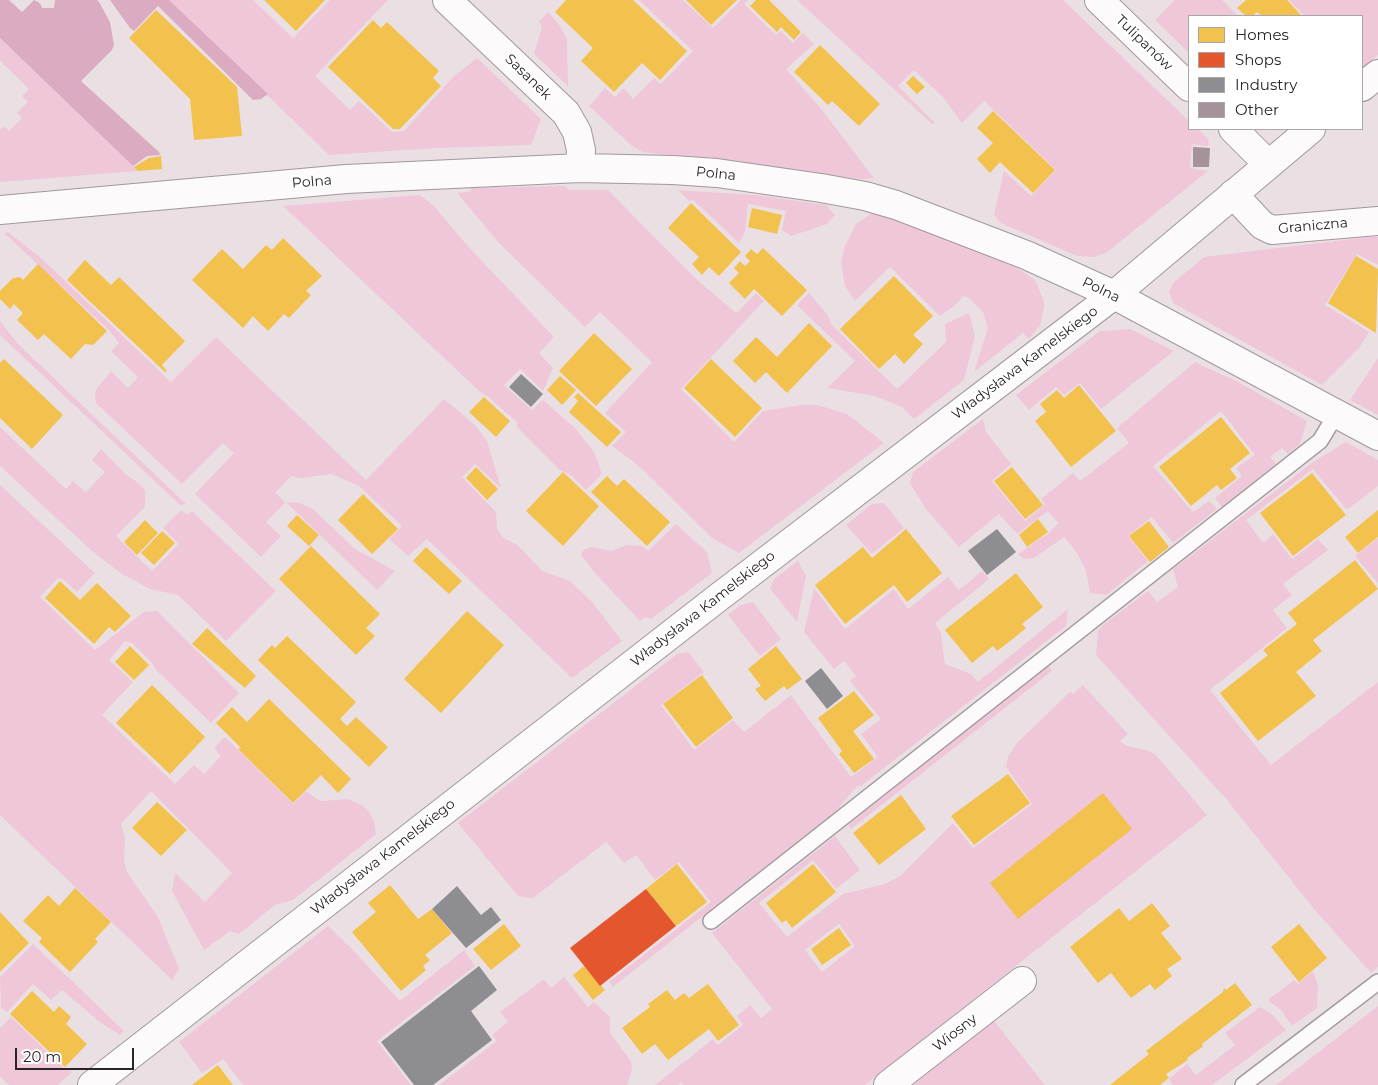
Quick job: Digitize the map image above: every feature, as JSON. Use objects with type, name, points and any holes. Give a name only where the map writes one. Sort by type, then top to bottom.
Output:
[{"type":"street","name":"Sasanek","points":[[447,0],[566,113],[577,132],[581,150],[580,168]]},
{"type":"street","name":"Tulipanów","points":[[1099,0],[1188,86]]},
{"type":"street","points":[[1363,86],[1378,74]]},
{"type":"street","points":[[1234,130],[1268,164]]},
{"type":"street","name":"Władysława Kamelskiego","points":[[92,1085],[715,600],[1114,295],[1310,130]]},
{"type":"street","name":"Polna","points":[[0,210],[346,179],[580,168],[717,173],[865,196],[896,205],[1026,255],[1114,295],[1378,436]]},
{"type":"street","name":"Graniczna","points":[[1233,194],[1262,225],[1272,230],[1378,221]]},
{"type":"street","name":"Wiosny","points":[[888,1085],[1022,981]]},
{"type":"lane","points":[[711,921],[1320,441],[1337,413]]},
{"type":"lane","points":[[1243,1085],[1378,982]]},
{"type":"shaded area","points":[[0,0],[9,0],[22,12],[34,0],[40,3],[42,8],[54,8],[55,0],[97,0],[110,22],[114,45],[112,50],[81,81],[159,152],[160,155],[147,156],[133,166],[0,38]]},
{"type":"shaded area","points":[[110,0],[169,0],[268,94],[261,99],[253,100],[158,6],[134,31]]},
{"type":"shaded area","points":[[169,0],[253,0],[293,38],[330,0],[388,0],[315,76],[350,110],[359,101],[392,132],[404,131],[453,77],[477,58],[541,119],[531,145],[438,148],[329,155]]},
{"type":"shaded area","points":[[639,0],[683,0],[713,28],[741,0],[748,0],[744,4],[776,35],[781,31],[793,43],[803,33],[814,44],[786,69],[819,106],[874,178],[861,179],[643,152],[632,146],[589,106],[605,88],[615,97],[624,88],[633,99],[654,78],[661,84],[693,51]]},
{"type":"shaded area","points":[[797,0],[1063,0],[1188,120],[1188,130],[1199,130],[1209,140],[1208,146],[1192,144],[1190,168],[1208,171],[1106,253],[1094,257],[1077,256],[1001,223],[994,215],[1004,171],[1031,196],[1056,170],[984,101],[962,123],[942,96],[914,70],[898,86],[935,123],[932,124]]},
{"type":"shaded area","points":[[1175,0],[1222,0],[1237,15],[1188,15],[1188,52],[1155,20]]},
{"type":"shaded area","points":[[1289,0],[1378,0],[1378,55],[1363,68],[1363,15],[1304,15]]},
{"type":"shaded area","points":[[548,12],[560,26],[567,39],[568,86],[534,54],[542,27],[539,22]]},
{"type":"shaded area","points":[[0,38],[138,171],[0,182],[0,130],[4,126],[9,131],[22,118],[17,113],[28,102],[22,96],[29,89],[0,61]]},
{"type":"shaded area","points":[[565,186],[569,190],[608,190],[694,277],[735,312],[738,312],[756,293],[764,301],[681,389],[734,442],[763,411],[801,405],[818,405],[847,414],[884,443],[739,553],[712,538],[639,466],[612,446],[626,432],[605,413],[652,362],[600,312],[585,327],[498,242],[457,193],[472,191],[470,188]]},
{"type":"shaded area","points":[[678,190],[756,195],[826,205],[835,215],[827,224],[791,236],[782,230],[786,211],[748,204],[745,232],[739,243],[693,200],[689,201]]},
{"type":"shaded area","points":[[420,195],[434,206],[465,243],[554,337],[539,353],[553,368],[543,391],[520,369],[504,385],[532,410],[543,400],[575,428],[594,452],[602,474],[586,490],[572,476],[560,470],[517,427],[517,422],[480,392],[283,206]]},
{"type":"shaded area","points":[[876,210],[1017,268],[1035,280],[1044,301],[1040,325],[1029,339],[1023,333],[974,372],[988,328],[983,312],[968,297],[963,296],[959,302],[940,316],[890,267],[855,301],[845,286],[841,262],[845,246],[856,224]]},
{"type":"shaded area","points":[[8,232],[41,258],[171,382],[216,337],[366,480],[444,399],[475,425],[487,441],[501,488],[475,464],[462,477],[496,512],[497,529],[503,538],[518,545],[542,571],[570,581],[592,602],[622,641],[572,678],[427,539],[408,556],[389,539],[402,526],[359,486],[332,474],[301,478],[291,476],[275,493],[286,502],[266,522],[281,536],[261,557],[195,494],[234,453],[223,443],[182,484],[96,403],[95,394],[97,388],[111,371],[128,388],[138,377],[111,351],[119,343],[110,331],[4,233]]},
{"type":"shaded area","points":[[1378,237],[1378,265],[1357,254],[1325,305],[1369,332],[1360,347],[1322,385],[1173,303],[1169,292],[1173,283],[1204,257]]},
{"type":"shaded area","points":[[809,293],[827,314],[832,325],[897,389],[946,342],[945,324],[969,313],[975,336],[964,380],[914,419],[902,407],[875,396],[827,388],[855,361],[797,305]]},
{"type":"shaded area","points":[[0,321],[18,344],[186,504],[180,505],[0,335]]},
{"type":"shaded area","points":[[1130,329],[1174,351],[1101,409],[1080,383],[1064,395],[1056,387],[1029,410],[1016,395],[1100,331]]},
{"type":"shaded area","points":[[1378,358],[1378,415],[1350,400]]},
{"type":"shaded area","points":[[1195,362],[1238,382],[1307,421],[1300,444],[1288,454],[1282,448],[1270,457],[1276,464],[1222,507],[1215,498],[1242,476],[1236,468],[1255,455],[1221,411],[1153,466],[1193,512],[1209,501],[1217,509],[1173,543],[1152,517],[1128,536],[1148,561],[1106,595],[1090,593],[1086,571],[1077,553],[1064,537],[1034,558],[1024,559],[1018,554],[1050,532],[1058,523],[1048,511],[1017,534],[999,514],[959,547],[925,508],[910,483],[913,472],[983,419],[986,432],[1011,464],[992,481],[1025,521],[1045,504],[1041,499],[1073,473],[1080,481],[1129,443],[1117,428]]},
{"type":"shaded area","points":[[0,427],[66,489],[73,481],[86,492],[105,472],[92,460],[101,449],[125,474],[137,482],[145,490],[145,507],[116,536],[152,571],[179,544],[163,528],[181,510],[187,515],[192,511],[276,591],[226,641],[178,595],[150,589],[122,574],[92,551],[0,466]]},
{"type":"shaded area","points":[[1346,442],[1378,460],[1378,486],[1347,510],[1313,469],[1246,520],[1263,543],[1273,534],[1292,559],[1318,539],[1328,550],[1283,584],[1292,595],[1273,610],[1287,628],[1210,690],[1271,765],[1378,682],[1378,967],[1371,973],[1314,909],[1227,800],[1096,655],[1098,631],[1104,624],[1148,591],[1157,602],[1178,587],[1173,569],[1313,462]]},
{"type":"shaded area","points":[[0,485],[95,573],[77,592],[63,579],[58,578],[40,597],[95,650],[144,612],[157,611],[239,693],[211,723],[156,670],[152,663],[132,643],[125,641],[109,660],[133,682],[102,715],[175,784],[194,765],[204,774],[221,756],[214,748],[225,737],[293,804],[306,791],[320,801],[348,799],[362,805],[369,812],[374,822],[376,834],[293,900],[275,905],[239,934],[230,931],[204,950],[172,891],[175,873],[205,902],[232,873],[151,791],[121,824],[125,838],[124,861],[127,872],[158,917],[179,969],[172,980],[0,815]]},
{"type":"shaded area","points":[[286,502],[299,503],[312,508],[355,549],[395,571],[377,590]]},
{"type":"shaded area","points":[[884,503],[904,528],[872,554],[846,525],[872,504]]},
{"type":"shaded area","points":[[676,524],[707,552],[712,573],[651,619],[646,617],[640,621],[594,572],[581,555],[583,550],[592,547],[611,551],[627,545],[642,546],[648,551]]},
{"type":"shaded area","points":[[1378,538],[1378,583],[1355,556]]},
{"type":"shaded area","points":[[798,561],[806,576],[797,622],[770,589],[774,579]]},
{"type":"shaded area","points":[[982,571],[989,579],[935,623],[941,633],[945,664],[971,674],[978,682],[1068,609],[1066,626],[861,786],[857,786],[836,811],[613,987],[609,982],[711,902],[679,862],[655,880],[636,855],[624,863],[606,842],[533,898],[518,896],[458,823],[677,654],[688,652],[704,672],[661,705],[694,750],[733,720],[744,732],[791,695],[851,777],[878,757],[861,734],[881,719],[850,681],[856,676],[844,661],[834,669],[804,632],[814,588],[845,629],[894,589],[908,609],[948,577],[959,590]]},
{"type":"shaded area","points":[[753,602],[781,639],[760,656],[728,615],[741,605]]},
{"type":"shaded area","points":[[1048,666],[1052,671],[851,829],[848,825]]},
{"type":"shaded area","points":[[1083,685],[1128,734],[1120,741],[1127,746],[1155,754],[1207,815],[865,1085],[683,1085],[681,1082],[678,1085],[655,1085],[713,1039],[718,1045],[743,1025],[737,1016],[750,1005],[761,1018],[772,1009],[712,933],[835,836],[860,870],[836,889],[813,860],[759,903],[787,937],[843,894],[885,884],[900,876],[953,823],[973,848],[1032,804],[1006,767],[1008,757],[1017,743],[1071,691],[1073,694]],"holes":[[[839,924],[855,946],[822,972],[805,950]]]},
{"type":"shaded area","points":[[328,926],[400,1001],[464,950],[475,966],[377,1041],[411,1085],[243,1085],[223,1059],[202,1073],[179,1042]]},
{"type":"shaded area","points":[[33,944],[124,1031],[120,1035],[101,1023],[62,990],[51,1000],[33,984],[7,1012],[1,1008],[0,977]]},
{"type":"shaded area","points":[[1313,971],[1318,985],[1317,1008],[1292,1026],[1281,1010],[1268,1000],[1294,980],[1298,984]]},
{"type":"shaded area","points":[[564,977],[588,1007],[594,1002],[610,1017],[610,1033],[631,1061],[632,1070],[627,1085],[439,1085],[497,1041],[492,1035],[508,1022],[500,1012],[544,979],[551,988]]},
{"type":"shaded area","points":[[1378,1006],[1378,1085],[1276,1085]]},
{"type":"shaded area","points":[[1260,1007],[1272,1014],[1286,1030],[1212,1085],[1173,1085],[1169,1079],[1187,1064],[1196,1075],[1235,1045],[1225,1033]]},
{"type":"shaded area","points":[[11,1017],[64,1068],[72,1072],[58,1085],[9,1085],[0,1077],[0,1028]]},
{"type":"shaded area","points":[[994,1021],[1045,1085],[913,1085]]},
{"type":"building: Homes","points":[[264,0],[325,0],[296,31]]},
{"type":"building: Homes","points":[[566,0],[633,0],[687,51],[660,80],[642,63],[614,92],[581,61],[593,48],[555,12]]},
{"type":"building: Homes","points":[[686,0],[737,0],[711,25]]},
{"type":"building: Homes","points":[[756,0],[769,0],[801,32],[794,40],[781,27],[777,32],[750,6]]},
{"type":"building: Homes","points":[[1246,0],[1287,0],[1301,15],[1261,15],[1257,12],[1254,15],[1245,15],[1237,8]]},
{"type":"building: Homes","points":[[156,10],[237,87],[242,136],[194,140],[190,99],[129,38]]},
{"type":"building: Homes","points":[[373,20],[381,28],[387,22],[439,71],[433,78],[441,86],[400,129],[393,129],[328,67]]},
{"type":"building: Homes","points":[[820,45],[880,104],[859,126],[832,101],[828,105],[794,72]]},
{"type":"building: Homes","points":[[913,76],[925,87],[917,94],[906,83]]},
{"type":"building: Homes","points":[[993,111],[1055,170],[1033,193],[1000,162],[990,173],[977,159],[993,143],[977,128]]},
{"type":"building: Homes","points":[[161,156],[162,169],[138,171],[134,167],[149,158]]},
{"type":"building: Homes","points":[[691,203],[741,252],[719,276],[709,267],[702,275],[692,264],[699,257],[668,228]]},
{"type":"building: Homes","points":[[752,208],[782,215],[777,234],[748,227]]},
{"type":"building: Homes","points":[[283,238],[322,276],[306,291],[311,295],[289,318],[284,314],[268,331],[253,316],[243,328],[192,280],[222,249],[243,269],[266,245],[272,250]]},
{"type":"building: Homes","points":[[763,248],[807,290],[782,316],[754,289],[745,299],[729,283],[739,273],[734,268],[740,261],[745,266],[750,261],[745,256],[751,249],[757,254]]},
{"type":"building: Homes","points":[[1356,256],[1378,269],[1376,333],[1328,303]]},
{"type":"building: Homes","points":[[85,260],[111,285],[119,277],[185,341],[162,365],[167,371],[165,372],[67,280]]},
{"type":"building: Homes","points":[[38,264],[107,331],[93,345],[85,344],[71,359],[44,334],[38,340],[17,320],[23,313],[14,304],[10,309],[0,299],[0,291],[13,278],[20,277],[23,280]]},
{"type":"building: Homes","points":[[894,276],[933,316],[913,335],[923,344],[904,364],[895,354],[879,369],[840,329]]},
{"type":"building: Homes","points":[[809,323],[832,346],[787,393],[766,372],[755,383],[733,361],[756,337],[777,357]]},
{"type":"building: Homes","points":[[594,333],[632,369],[596,406],[559,371]]},
{"type":"building: Homes","points":[[4,359],[63,415],[32,449],[0,418],[0,363]]},
{"type":"building: Homes","points":[[711,359],[762,408],[735,437],[684,388]]},
{"type":"building: Homes","points":[[560,376],[576,390],[562,405],[547,390]]},
{"type":"building: Homes","points":[[1079,385],[1116,431],[1071,467],[1035,421],[1046,412],[1040,404],[1057,390],[1064,398]]},
{"type":"building: Homes","points":[[578,393],[621,432],[607,447],[569,412],[578,401],[574,397]]},
{"type":"building: Homes","points":[[484,397],[510,421],[496,437],[469,412]]},
{"type":"building: Homes","points":[[1221,417],[1250,453],[1230,469],[1237,478],[1221,490],[1217,485],[1191,506],[1159,467]]},
{"type":"building: Homes","points":[[476,467],[498,489],[487,500],[466,478]]},
{"type":"building: Homes","points":[[1012,467],[1043,505],[1025,519],[994,481]]},
{"type":"building: Homes","points":[[563,472],[599,506],[563,546],[526,511]]},
{"type":"building: Homes","points":[[1312,473],[1346,515],[1293,556],[1260,513]]},
{"type":"building: Homes","points":[[607,476],[617,486],[624,479],[670,522],[647,546],[591,492]]},
{"type":"building: Homes","points":[[363,494],[398,529],[372,554],[338,520]]},
{"type":"building: Homes","points":[[1378,510],[1378,537],[1358,553],[1345,537]]},
{"type":"building: Homes","points":[[297,515],[319,535],[309,546],[287,526]]},
{"type":"building: Homes","points":[[1038,519],[1048,532],[1027,547],[1019,535]]},
{"type":"building: Homes","points":[[145,520],[158,533],[137,555],[124,542]]},
{"type":"building: Homes","points":[[1149,521],[1169,547],[1150,562],[1129,536]]},
{"type":"building: Homes","points":[[906,529],[942,573],[907,602],[894,585],[845,624],[815,585],[863,547],[872,558]]},
{"type":"building: Homes","points":[[162,531],[175,543],[154,565],[141,553]]},
{"type":"building: Homes","points":[[311,546],[380,614],[366,628],[375,636],[356,655],[279,579]]},
{"type":"building: Homes","points":[[426,547],[462,581],[449,594],[413,561]]},
{"type":"building: Homes","points":[[1355,560],[1378,589],[1313,640],[1322,651],[1296,672],[1316,696],[1258,741],[1220,693],[1268,655],[1263,650],[1297,624],[1288,613]]},
{"type":"building: Homes","points":[[1016,573],[1043,607],[1022,624],[1026,628],[1014,638],[997,651],[993,646],[972,663],[945,630]]},
{"type":"building: Homes","points":[[60,581],[80,600],[97,583],[131,616],[115,632],[109,627],[94,644],[45,598]]},
{"type":"building: Homes","points":[[467,611],[504,645],[441,713],[404,679]]},
{"type":"building: Homes","points":[[207,628],[256,676],[245,688],[192,644]]},
{"type":"building: Homes","points":[[287,636],[356,702],[340,719],[347,726],[356,717],[388,747],[369,767],[258,660],[272,645],[275,648]]},
{"type":"building: Homes","points":[[130,646],[149,665],[134,680],[115,662]]},
{"type":"building: Homes","points":[[776,646],[802,679],[787,690],[784,686],[765,701],[755,689],[761,686],[748,669]]},
{"type":"building: Homes","points":[[702,675],[733,718],[696,747],[663,704]]},
{"type":"building: Homes","points":[[152,685],[205,737],[170,774],[116,723]]},
{"type":"building: Homes","points":[[854,691],[874,715],[853,731],[874,759],[854,773],[839,754],[842,751],[818,718]]},
{"type":"building: Homes","points":[[269,699],[351,779],[338,793],[321,775],[293,803],[238,749],[241,748],[216,723],[232,707],[247,722]]},
{"type":"building: Homes","points":[[1008,774],[1030,803],[974,845],[951,816]]},
{"type":"building: Homes","points":[[1103,793],[1132,829],[1018,919],[990,883]]},
{"type":"building: Homes","points":[[901,795],[926,829],[879,865],[853,833]]},
{"type":"building: Homes","points":[[157,802],[187,830],[161,856],[132,828]]},
{"type":"building: Homes","points":[[677,864],[707,902],[676,926],[646,889]]},
{"type":"building: Homes","points":[[813,864],[836,892],[792,928],[786,920],[782,923],[766,903]]},
{"type":"building: Homes","points":[[390,885],[418,919],[432,909],[452,933],[425,955],[430,960],[423,966],[426,970],[401,991],[352,932],[376,912],[368,903]]},
{"type":"building: Homes","points":[[75,888],[111,922],[95,939],[98,942],[70,972],[39,942],[42,938],[23,921],[48,895],[59,906]]},
{"type":"building: Homes","points":[[1152,903],[1170,926],[1161,933],[1182,959],[1167,969],[1172,976],[1155,990],[1150,984],[1131,998],[1111,973],[1098,983],[1070,947],[1119,908],[1129,921]]},
{"type":"building: Homes","points":[[0,912],[29,943],[0,972]]},
{"type":"building: Homes","points":[[504,924],[521,946],[491,970],[473,949]]},
{"type":"building: Homes","points":[[1299,924],[1327,958],[1299,982],[1271,947]]},
{"type":"building: Homes","points":[[839,928],[851,945],[822,965],[811,949]]},
{"type":"building: Homes","points":[[584,966],[605,990],[593,1000],[573,975]]},
{"type":"building: Homes","points":[[1235,983],[1252,1005],[1202,1044],[1203,1048],[1166,1074],[1169,1078],[1160,1085],[1110,1085],[1149,1054],[1146,1051],[1223,992],[1224,988],[1226,990]]},
{"type":"building: Homes","points":[[708,984],[739,1025],[718,1041],[709,1029],[668,1060],[655,1044],[642,1054],[622,1028],[650,1007],[648,1004],[667,990],[675,1000],[684,993],[689,998]]},
{"type":"building: Homes","points":[[32,991],[54,1012],[59,1006],[71,1017],[66,1024],[87,1044],[65,1067],[10,1014]]},
{"type":"building: Homes","points":[[218,1065],[233,1085],[192,1085]]},
{"type":"building: Shops","points":[[646,889],[676,926],[600,986],[570,948]]},
{"type":"building: Industry","points":[[521,374],[543,394],[531,407],[509,387]]},
{"type":"building: Industry","points":[[997,529],[1016,552],[987,575],[968,551]]},
{"type":"building: Industry","points":[[821,668],[843,696],[827,709],[805,681]]},
{"type":"building: Industry","points":[[457,886],[481,915],[491,907],[501,920],[466,948],[432,909]]},
{"type":"building: Industry","points":[[479,966],[497,990],[471,1011],[492,1040],[433,1085],[414,1085],[381,1042]]},
{"type":"building: Other","points":[[1193,147],[1210,148],[1209,167],[1193,167]]}]
